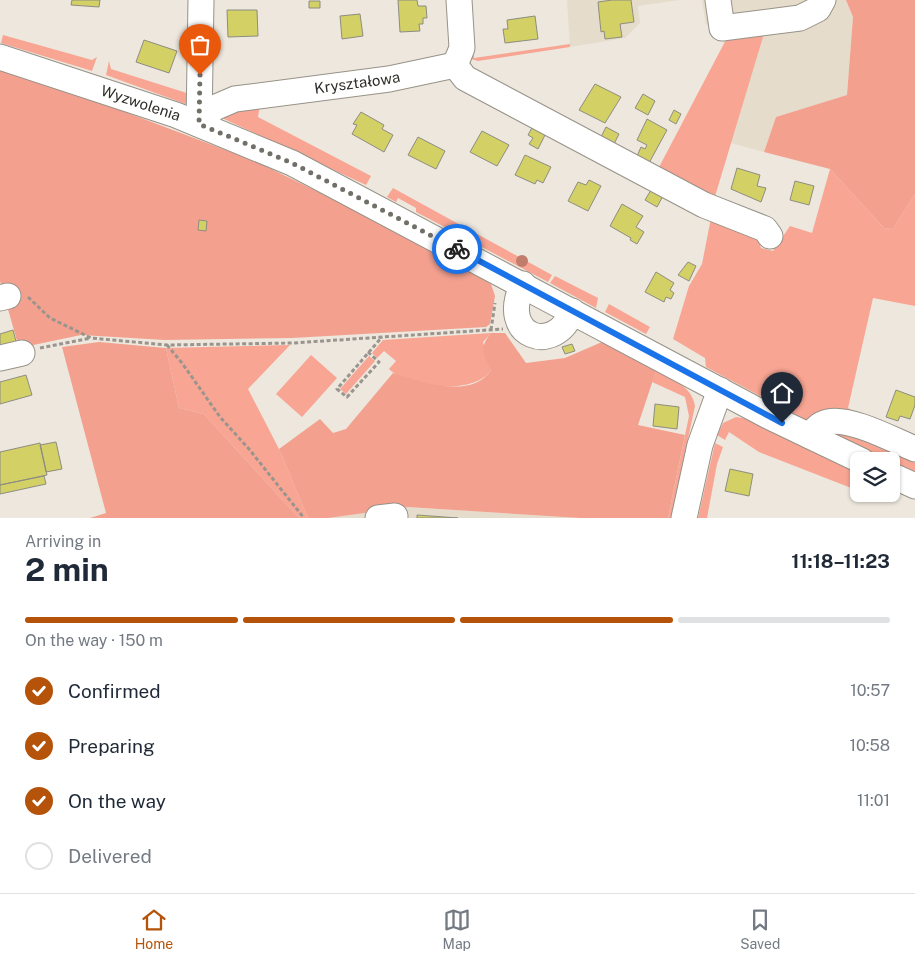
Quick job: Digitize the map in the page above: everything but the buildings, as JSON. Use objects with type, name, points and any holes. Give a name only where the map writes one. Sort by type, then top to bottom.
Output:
[{"type":"street","points":[[199,124],[201,0]]},
{"type":"street","points":[[459,0],[462,48],[455,65],[465,78],[704,205],[765,229],[770,236]]},
{"type":"street","points":[[728,4],[722,28],[800,18],[818,9],[823,0]]},
{"type":"street","name":"Wyzwolenia","points":[[0,57],[199,124],[292,163],[720,390],[850,455]]},
{"type":"street","name":"Kryształowa","points":[[199,124],[214,108],[235,99],[389,79],[455,65]]},
{"type":"street","points":[[523,284],[516,300],[516,310],[522,328],[528,334],[544,336],[552,334],[568,323],[572,310]]},
{"type":"street","points":[[684,518],[700,445],[720,390]]},
{"type":"street","points":[[810,436],[818,426],[830,422],[848,423],[915,449]]},
{"type":"street","points":[[900,479],[915,486]]},
{"type":"path","points":[[4,297],[28,296],[50,318],[91,338]]},
{"type":"path","points":[[491,330],[497,296]]},
{"type":"path","points":[[11,355],[91,338],[167,345],[292,343],[498,330]]},
{"type":"path","points":[[368,352],[378,362],[347,397],[337,389],[368,352],[382,336]]},
{"type":"path","points":[[167,345],[220,417],[248,448],[304,518]]},
{"type":"shaded area","points":[[567,0],[680,0],[638,6],[640,23],[625,38],[570,47]]},
{"type":"shaded area","points":[[702,0],[846,0],[853,17],[847,95],[776,117],[764,152],[731,143],[765,27],[802,12],[706,25]]},
{"type":"shaded area","points":[[846,0],[915,0],[915,194],[893,229],[884,228],[830,169],[764,152],[776,117],[847,95],[853,17]]},
{"type":"shaded area","points":[[766,27],[713,203],[657,171],[729,34]]},
{"type":"shaded area","points":[[3,35],[92,60],[97,57],[92,71],[1,43]]},
{"type":"shaded area","points":[[469,40],[472,40],[474,58],[570,44],[570,47],[478,61],[471,59]]},
{"type":"shaded area","points":[[109,61],[111,69],[193,95],[191,106],[106,75]]},
{"type":"shaded area","points":[[0,70],[91,99],[257,162],[396,230],[491,284],[495,296],[490,324],[486,327],[292,338],[165,340],[81,335],[19,348],[0,281]]},
{"type":"shaded area","points":[[260,105],[258,117],[371,176],[366,185],[224,119],[224,115]]},
{"type":"shaded area","points":[[830,169],[884,228],[893,229],[915,194],[915,306],[873,298],[848,408],[875,423],[805,420],[706,367],[705,358],[673,339],[689,286],[702,264],[711,218],[757,234],[761,248],[773,251],[790,226],[812,233]]},
{"type":"shaded area","points":[[393,188],[464,227],[460,235],[416,212],[416,208],[398,198],[396,202],[387,197]]},
{"type":"shaded area","points":[[468,229],[552,275],[548,282],[463,237]]},
{"type":"shaded area","points":[[555,276],[598,298],[596,308],[550,283]]},
{"type":"shaded area","points":[[609,304],[650,327],[646,334],[605,312]]},
{"type":"shaded area","points":[[491,333],[483,342],[491,370],[483,378],[457,386],[426,385],[398,376],[389,369],[396,361],[384,351],[377,358],[372,353],[383,340]]},
{"type":"shaded area","points":[[491,333],[505,333],[526,363],[565,358],[602,342],[656,371],[638,425],[685,435],[668,518],[580,518],[408,507],[328,518],[308,518],[279,449],[320,419],[333,433],[346,429],[393,373],[431,384],[459,387],[482,379],[491,370],[483,351],[487,338]]},
{"type":"shaded area","points":[[99,342],[166,348],[179,408],[204,414],[299,518],[90,518],[106,513],[62,347]]},
{"type":"shaded area","points":[[290,345],[248,389],[279,449],[308,518],[299,518],[204,414],[179,408],[166,348]]},
{"type":"shaded area","points":[[311,355],[337,378],[302,417],[276,394]]},
{"type":"shaded area","points":[[369,356],[375,361],[346,394],[340,389]]},
{"type":"shaded area","points":[[656,371],[675,380],[686,388],[695,406],[671,518],[668,518],[689,416],[685,397],[652,382]]},
{"type":"shaded area","points":[[736,417],[749,419],[850,470],[850,487],[759,452],[729,432],[725,440],[717,435],[723,423]]},
{"type":"shaded area","points":[[823,427],[915,454],[915,476],[900,469],[900,452],[865,452],[820,431]]},
{"type":"shaded area","points":[[715,443],[723,447],[717,464],[707,518],[698,518]]},
{"type":"shaded area","points":[[408,507],[580,518],[328,518]]},
{"type":"way so far","points":[[200,75],[199,124],[232,136],[292,163],[457,249]]},
{"type":"route","points":[[457,249],[782,423]]}]
